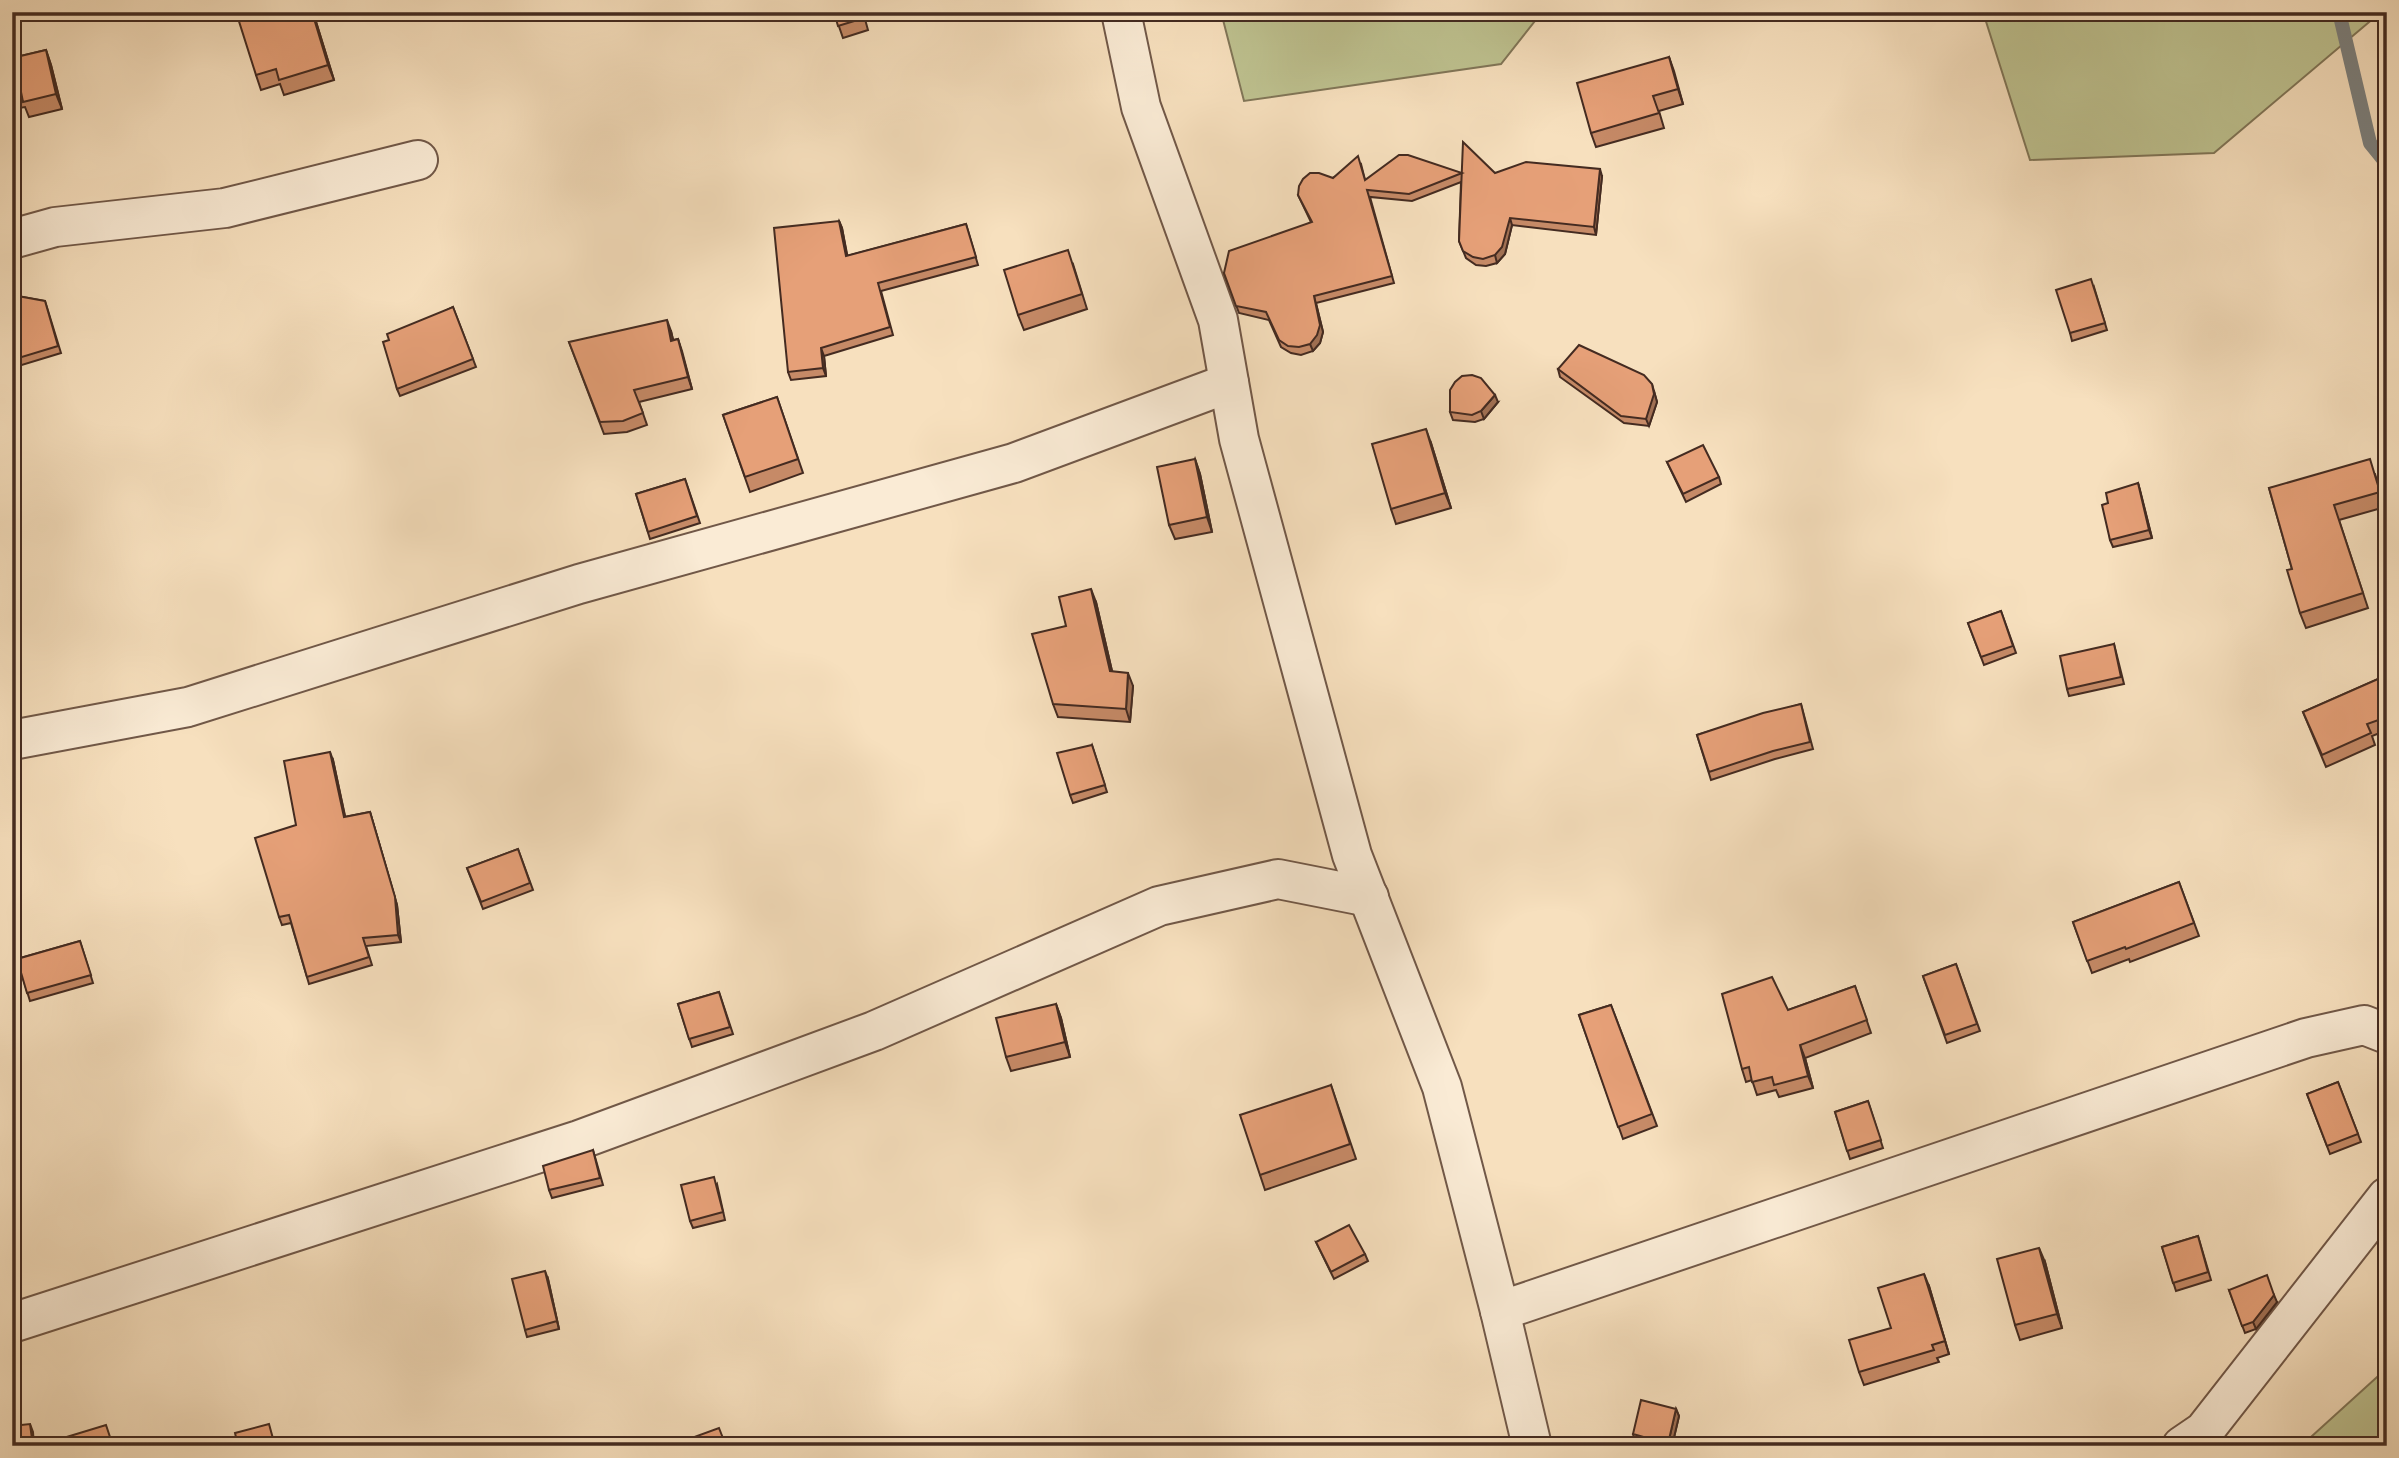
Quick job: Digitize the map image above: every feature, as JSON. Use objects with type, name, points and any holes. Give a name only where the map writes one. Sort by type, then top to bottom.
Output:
[{"type":"street","points":[[1121,12],[1141,107],[1218,320],[1239,439],[1348,842],[1442,1087],[1532,1446]]},
{"type":"street","points":[[12,239],[55,227],[225,208],[418,160]]},
{"type":"street","points":[[12,740],[188,707],[579,584],[1014,463],[1228,383]]},
{"type":"street","points":[[12,1323],[579,1140],[874,1031],[1159,906],[1279,879],[1369,897]]},
{"type":"street","points":[[1500,1311],[2306,1038],[2364,1025],[2387,1034]]},
{"type":"street","points":[[2182,1446],[2204,1431],[2387,1197]]},
{"type":"green space","points":[[1221,12],[1542,12],[1501,64],[1244,101]]},
{"type":"green space","points":[[1983,12],[2381,12],[2214,153],[2030,160]]},
{"type":"green space","points":[[2387,1368],[2387,1446],[2301,1446]]},
{"type":"building","points":[[245,12],[312,12],[328,65],[279,80],[276,69],[256,75],[237,15]]},
{"type":"building","points":[[834,12],[862,12],[864,18],[838,26]]},
{"type":"building","points":[[46,50],[56,94],[23,102],[21,92],[12,94],[12,58]]},
{"type":"building","points":[[1669,57],[1678,89],[1653,96],[1659,113],[1591,133],[1577,83]]},
{"type":"building","points":[[1463,142],[1495,173],[1526,162],[1600,169],[1594,227],[1510,218],[1502,247],[1495,255],[1483,259],[1463,251],[1459,241]]},
{"type":"building","points":[[1399,155],[1408,155],[1462,173],[1409,194],[1367,190],[1392,276],[1314,296],[1320,325],[1310,344],[1299,347],[1288,346],[1279,340],[1266,312],[1236,306],[1224,273],[1229,251],[1312,222],[1298,195],[1303,179],[1310,173],[1333,178],[1358,156],[1365,180]]},
{"type":"building","points":[[839,221],[846,256],[966,224],[976,257],[878,283],[890,327],[821,348],[823,368],[788,372],[774,228]]},
{"type":"building","points":[[1068,250],[1082,294],[1018,315],[1004,270]]},
{"type":"building","points":[[2091,279],[2105,323],[2070,333],[2056,290]]},
{"type":"building","points":[[12,295],[45,301],[58,346],[12,360]]},
{"type":"building","points":[[453,307],[473,359],[397,389],[383,342],[389,340],[387,334]]},
{"type":"building","points":[[667,320],[671,341],[678,339],[688,377],[634,390],[643,413],[623,421],[600,422],[569,342]]},
{"type":"building","points":[[1579,345],[1644,375],[1652,384],[1654,394],[1646,419],[1621,416],[1558,369]]},
{"type":"building","points":[[1462,376],[1481,378],[1495,395],[1481,411],[1472,415],[1450,412],[1450,390]]},
{"type":"building","points":[[777,397],[798,459],[745,477],[723,415]]},
{"type":"building","points":[[1426,429],[1445,493],[1391,509],[1372,444]]},
{"type":"building","points":[[1703,445],[1719,477],[1683,494],[1667,462]]},
{"type":"building","points":[[1195,459],[1207,517],[1169,525],[1157,467]]},
{"type":"building","points":[[2370,459],[2380,492],[2334,505],[2363,593],[2300,613],[2287,570],[2292,569],[2269,488]]},
{"type":"building","points":[[685,479],[697,516],[648,532],[636,494]]},
{"type":"building","points":[[2138,483],[2149,530],[2110,540],[2102,505],[2108,503],[2106,493]]},
{"type":"building","points":[[1091,589],[1110,671],[1128,673],[1126,709],[1053,704],[1032,634],[1066,626],[1059,597]]},
{"type":"building","points":[[2001,611],[2013,646],[1981,657],[1968,623]]},
{"type":"building","points":[[2114,644],[2121,677],[2067,689],[2060,656]]},
{"type":"building","points":[[2387,675],[2387,717],[2367,724],[2371,733],[2322,755],[2303,712]]},
{"type":"building","points":[[1801,704],[1810,742],[1709,772],[1697,735],[1763,713]]},
{"type":"building","points":[[1092,745],[1105,785],[1070,795],[1057,753]]},
{"type":"building","points":[[330,752],[344,817],[370,812],[395,897],[398,935],[363,938],[369,957],[307,977],[289,915],[279,917],[255,838],[296,825],[284,761]]},
{"type":"building","points":[[518,849],[530,883],[481,902],[467,868]]},
{"type":"building","points":[[2179,882],[2194,923],[2087,961],[2073,922]]},
{"type":"building","points":[[80,941],[91,975],[27,993],[17,959]]},
{"type":"building","points":[[1956,964],[1977,1024],[1945,1035],[1923,976]]},
{"type":"building","points":[[1772,977],[1788,1010],[1855,986],[1867,1020],[1800,1045],[1808,1076],[1774,1085],[1772,1077],[1752,1082],[1749,1067],[1742,1069],[1722,994]]},
{"type":"building","points":[[719,992],[730,1027],[689,1039],[678,1004]]},
{"type":"building","points":[[1056,1004],[1065,1042],[1006,1057],[996,1018]]},
{"type":"building","points":[[1611,1005],[1652,1114],[1618,1127],[1579,1015]]},
{"type":"building","points":[[2338,1082],[2358,1134],[2327,1146],[2307,1094]]},
{"type":"building","points":[[1331,1085],[1350,1144],[1260,1175],[1240,1115]]},
{"type":"building","points":[[1868,1101],[1881,1140],[1847,1151],[1835,1112]]},
{"type":"building","points":[[593,1150],[600,1178],[549,1190],[543,1166]]},
{"type":"building","points":[[714,1177],[723,1212],[690,1221],[681,1185]]},
{"type":"building","points":[[1349,1225],[1365,1254],[1331,1272],[1316,1242]]},
{"type":"building","points":[[2198,1236],[2208,1272],[2173,1283],[2162,1247]]},
{"type":"building","points":[[2039,1248],[2057,1314],[2015,1325],[1997,1259]]},
{"type":"building","points":[[545,1271],[557,1321],[525,1330],[512,1279]]},
{"type":"building","points":[[1924,1274],[1945,1341],[1932,1345],[1934,1350],[1859,1372],[1849,1340],[1891,1328],[1878,1288]]},
{"type":"building","points":[[2267,1275],[2274,1295],[2253,1322],[2242,1326],[2229,1290]]},
{"type":"building","points":[[1641,1400],[1676,1409],[1668,1444],[1633,1434]]},
{"type":"building","points":[[30,1424],[33,1446],[12,1446],[12,1426]]},
{"type":"building","points":[[269,1424],[275,1446],[238,1446],[235,1433]]},
{"type":"building","points":[[106,1425],[113,1446],[37,1446]]},
{"type":"building","points":[[719,1428],[726,1446],[677,1446],[687,1442],[686,1440]]},
{"type":"waterway","points":[[2339,12],[2370,143],[2387,164]]}]
